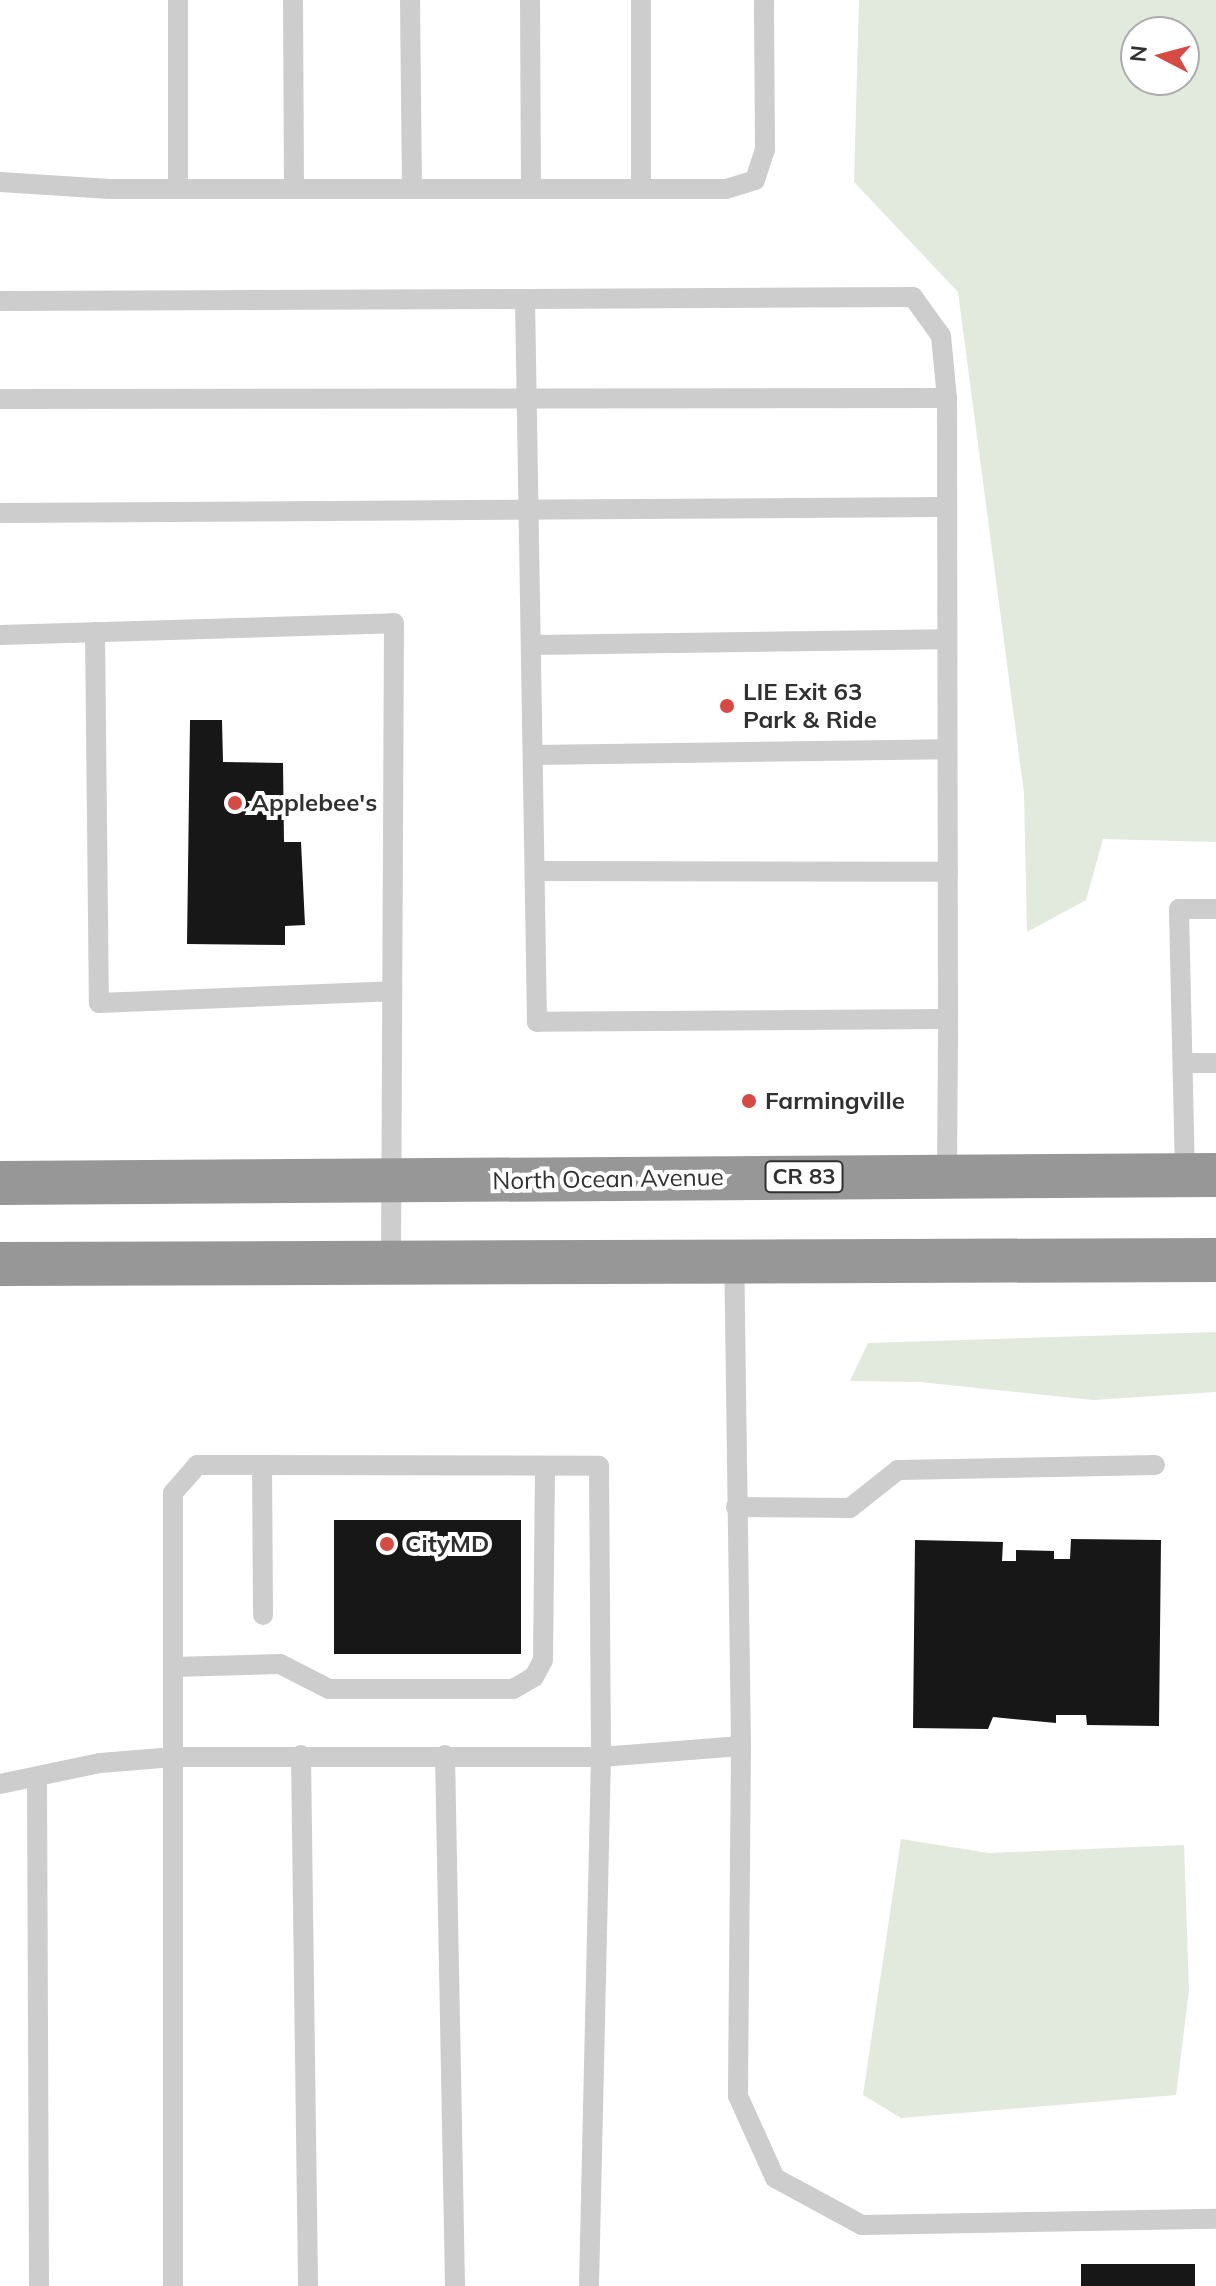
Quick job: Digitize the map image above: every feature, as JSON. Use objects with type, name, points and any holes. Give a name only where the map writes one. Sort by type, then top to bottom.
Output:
[{"type":"highway","name":"North Ocean Avenue","points":[[0,1183],[1201,1175]]},
{"type":"highway","points":[[0,1264],[391,1260],[1208,1261]]},
{"type":"lane","points":[[178,0],[178,189]]},
{"type":"lane","points":[[293,0],[294,189]]},
{"type":"lane","points":[[410,0],[412,189]]},
{"type":"lane","points":[[530,0],[531,189]]},
{"type":"lane","points":[[641,0],[641,189]]},
{"type":"lane","points":[[0,182],[178,189],[726,189],[755,180],[765,150],[764,0]]},
{"type":"lane","points":[[0,301],[913,297],[941,336],[947,398],[944,639],[948,872],[947,1176]]},
{"type":"lane","points":[[525,299],[532,510],[537,1022],[948,1019]]},
{"type":"lane","points":[[0,399],[528,395],[947,398]]},
{"type":"lane","points":[[0,513],[946,507]]},
{"type":"lane","points":[[0,635],[394,623],[391,1260]]},
{"type":"lane","points":[[95,632],[99,1003],[392,991]]},
{"type":"lane","points":[[533,645],[944,639]]},
{"type":"lane","points":[[534,755],[946,749]]},
{"type":"lane","points":[[535,871],[948,872]]},
{"type":"lane","points":[[1201,1175],[1183,1063],[1179,909],[1216,909]]},
{"type":"lane","points":[[1183,1063],[1216,1063]]},
{"type":"lane","points":[[734,1260],[741,1746],[738,2096],[775,2178],[862,2225],[1216,2219]]},
{"type":"lane","points":[[173,2286],[173,1493],[197,1465],[599,1466],[601,1757],[589,2286]]},
{"type":"lane","points":[[736,1507],[850,1508],[898,1470],[1155,1465]]},
{"type":"lane","points":[[262,1466],[263,1615]]},
{"type":"lane","points":[[173,1667],[280,1664],[329,1689],[513,1689],[534,1677],[543,1660],[545,1466]]},
{"type":"lane","points":[[0,1784],[37,1779],[100,1763],[174,1757],[601,1757],[741,1746]]},
{"type":"lane","points":[[301,1755],[308,2286]]},
{"type":"lane","points":[[445,1755],[455,2286]]},
{"type":"lane","points":[[37,1779],[39,2286]]},
{"type":"shaded area","points":[[859,0],[1216,0],[1216,842],[1103,839],[1086,900],[1027,932],[1024,793],[958,292],[854,182]]},
{"type":"shaded area","points":[[1216,1332],[1216,1392],[1093,1400],[920,1382],[850,1381],[868,1343]]},
{"type":"shaded area","points":[[901,1839],[989,1853],[1184,1845],[1189,1990],[1176,2095],[901,2118],[863,2095]]},
{"type":"building","name":"Applebee's","points":[[190,720],[222,720],[223,762],[283,763],[284,842],[301,842],[305,925],[285,926],[285,945],[187,944]]},
{"type":"building","points":[[334,1520],[521,1520],[521,1654],[334,1654]]},
{"type":"building","points":[[1071,1539],[1161,1540],[1159,1726],[1087,1725],[1086,1715],[1056,1715],[1056,1723],[993,1717],[988,1729],[913,1728],[915,1540],[1003,1542],[1002,1561],[1016,1561],[1016,1550],[1054,1551],[1054,1559],[1070,1559]]},
{"type":"building","points":[[1081,2264],[1195,2264],[1195,2286],[1081,2286]]},
{"type":"place","name":"LIE Exit 63 Park & Ride","points":[[727,706]]},
{"type":"place","name":"Applebee's","points":[[235,803]]},
{"type":"place","name":"Farmingville","points":[[749,1101]]},
{"type":"place","name":"CityMD","points":[[387,1544]]}]
